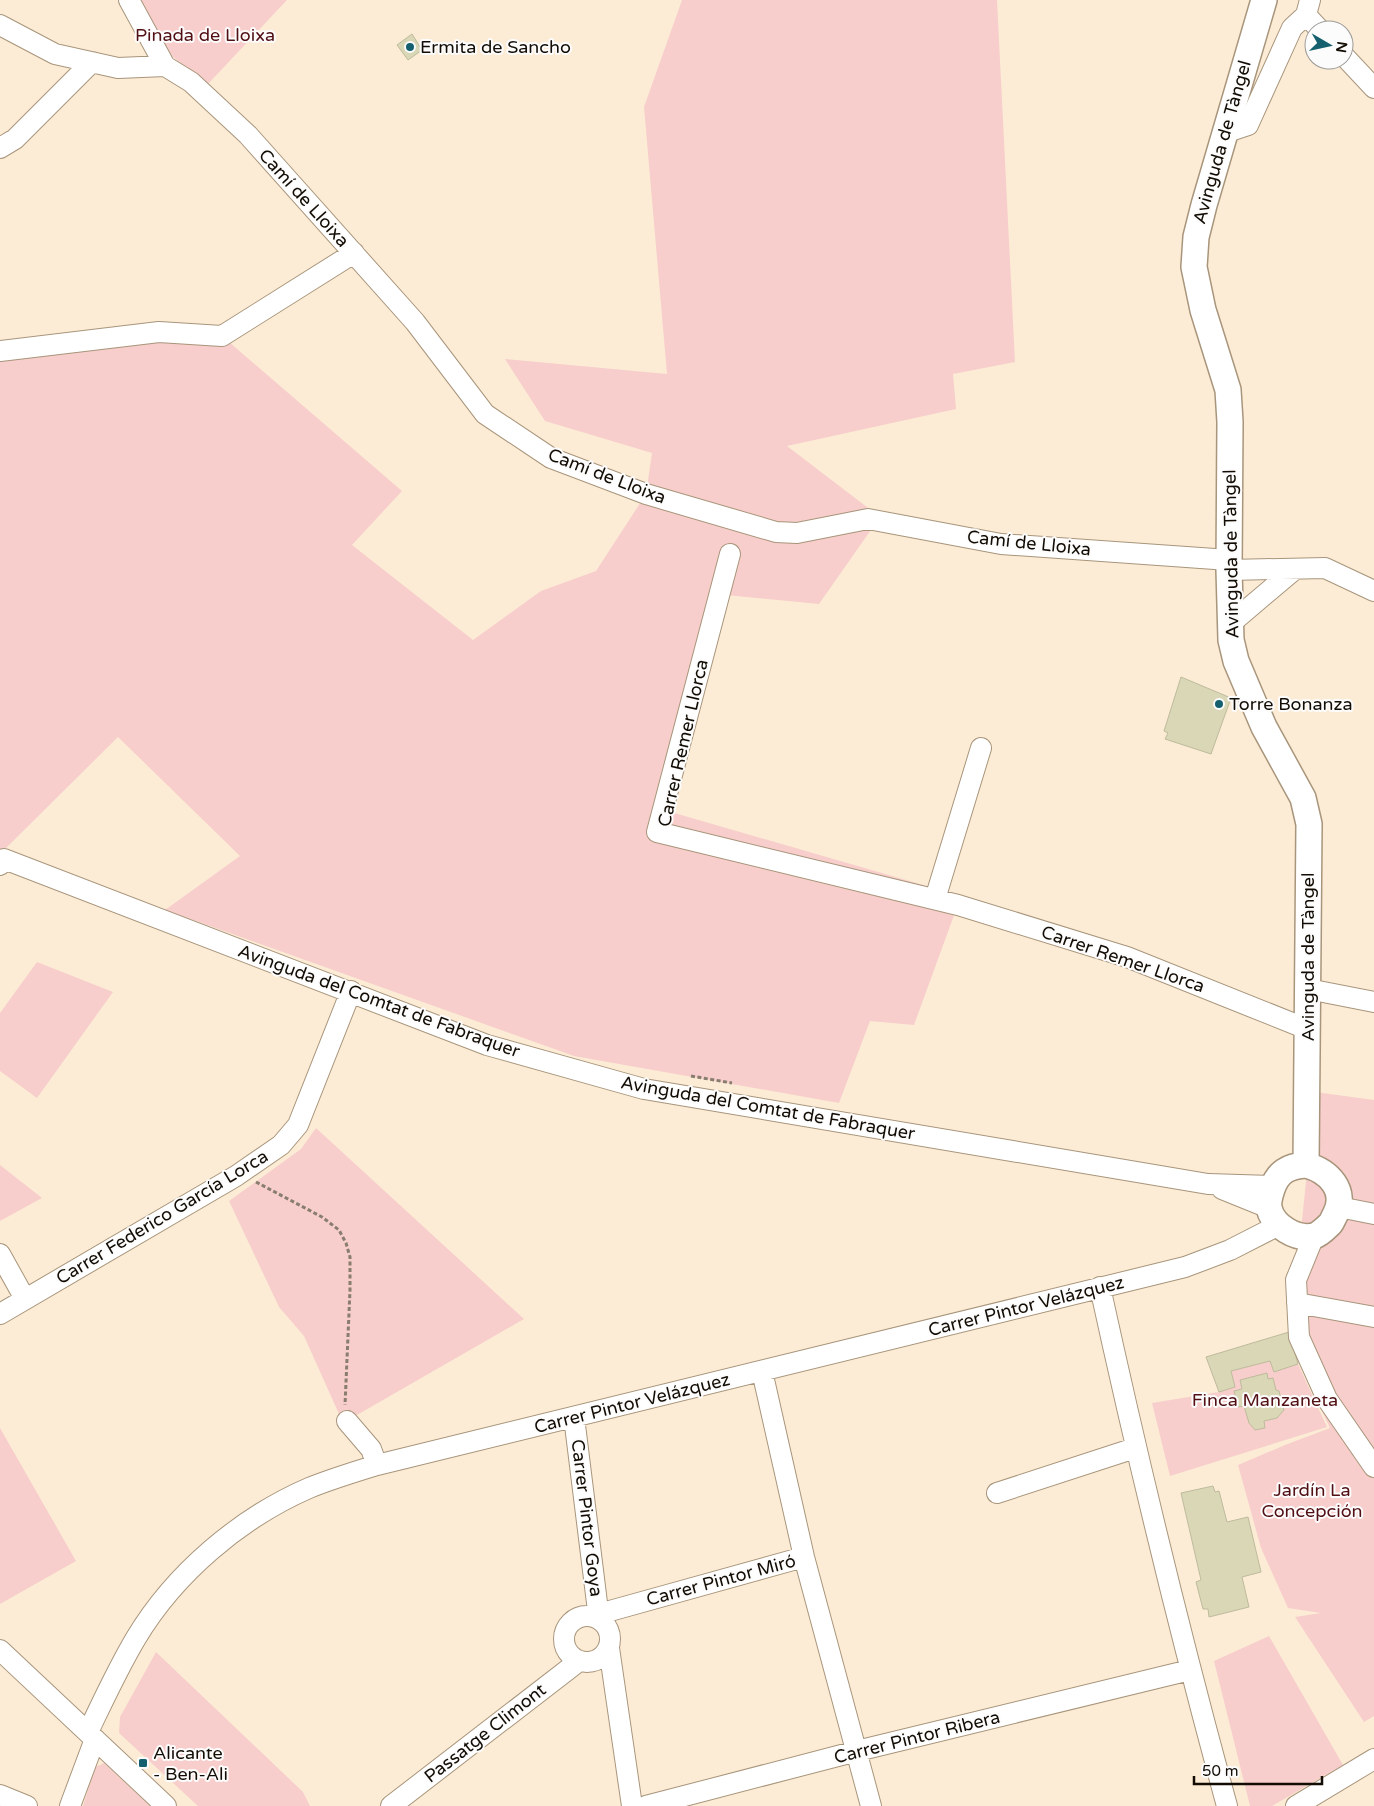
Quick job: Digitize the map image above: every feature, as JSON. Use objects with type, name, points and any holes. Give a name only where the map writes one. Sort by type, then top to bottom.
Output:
[{"type":"main road","name":"Avinguda de Tàngel","points":[[1256,6],[1196,237],[1194,267],[1203,310],[1228,390],[1230,422],[1229,565],[1231,640],[1236,661],[1264,727],[1303,798],[1308,824],[1306,1165]]},
{"type":"main road","points":[[1306,1165],[1317,1168],[1334,1181],[1338,1190],[1339,1207],[1330,1224],[1314,1236],[1301,1236],[1289,1232],[1274,1206],[1279,1174],[1286,1169],[1306,1165]]},
{"type":"street","points":[[0,24],[55,54],[118,68],[165,66],[128,0]]},
{"type":"street","points":[[1224,133],[1248,125],[1292,28],[1308,8],[1315,20]]},
{"type":"street","points":[[0,148],[15,139],[92,62]]},
{"type":"street","name":"Camí de Lloixa","points":[[165,66],[192,82],[248,135],[415,322],[485,414],[551,458],[646,494],[776,532],[797,533],[868,519],[1001,544],[1229,565],[1295,569],[1325,568],[1374,591]]},
{"type":"street","points":[[1354,67],[1374,88]]},
{"type":"street","points":[[0,351],[159,332],[222,336],[354,253]]},
{"type":"street","name":"Carrer Remer Llorca","points":[[730,554],[658,832],[935,899],[1127,956],[1307,1029]]},
{"type":"street","points":[[1230,624],[1295,569]]},
{"type":"street","points":[[935,899],[981,748]]},
{"type":"street","name":"Avinguda del Comtat de Fabraquer","points":[[2,862],[351,992],[487,1045],[644,1089],[1208,1184],[1274,1206]]},
{"type":"street","points":[[1308,990],[1374,1002]]},
{"type":"street","name":"Carrer Federico García Lorca","points":[[0,1314],[236,1176],[281,1145],[298,1125],[351,992]]},
{"type":"street","name":"Carrer Pintor Velázquez","points":[[70,1806],[92,1736],[115,1677],[137,1637],[162,1601],[206,1555],[242,1526],[307,1489],[377,1465],[1194,1263],[1230,1250],[1274,1206]]},
{"type":"street","points":[[1339,1207],[1374,1214]]},
{"type":"street","points":[[1314,1236],[1296,1280],[1299,1337],[1327,1400],[1374,1467]]},
{"type":"street","points":[[0,1254],[25,1299]]},
{"type":"street","points":[[1100,1287],[1135,1448],[1190,1670],[1227,1806]]},
{"type":"street","points":[[1297,1303],[1374,1318]]},
{"type":"street","name":"Carrer Pintor Miró","points":[[599,1616],[804,1557],[762,1371]]},
{"type":"street","name":"Carrer Pintor Goya","points":[[574,1417],[599,1616]]},
{"type":"street","points":[[346,1421],[371,1449],[377,1465]]},
{"type":"street","points":[[997,1493],[1135,1448]]},
{"type":"street","points":[[804,1557],[871,1806]]},
{"type":"street","points":[[609,1648],[598,1660],[591,1662],[579,1661],[566,1648],[564,1636],[566,1630],[570,1623],[583,1616],[599,1616],[611,1636],[609,1648],[632,1806]]},
{"type":"street","points":[[0,1650],[166,1806]]},
{"type":"street","name":"Passatge Climont","points":[[391,1806],[579,1661]]},
{"type":"street","name":"Carrer Pintor Ribera","points":[[646,1806],[857,1751],[1190,1670]]},
{"type":"street","points":[[1296,1806],[1374,1759]]},
{"type":"street","points":[[0,1795],[26,1806]]},
{"type":"path","points":[[256,1182],[326,1220],[339,1230],[346,1243],[350,1257],[346,1421]]},
{"type":"green space","name":"Pinada de Lloixa","points":[[131,0],[287,0],[208,84],[173,57]]},
{"type":"green space","points":[[682,0],[997,0],[1015,362],[953,374],[956,409],[787,446],[880,517],[819,604],[726,595],[671,812],[961,896],[914,1025],[870,1021],[839,1103],[574,1056],[165,910],[240,856],[118,737],[0,854],[0,351],[222,336],[402,491],[352,545],[473,640],[541,591],[596,571],[646,494],[652,453],[545,421],[505,359],[667,374],[644,107]]},
{"type":"green space","points":[[37,962],[113,992],[37,1098],[0,1071],[0,1013]]},
{"type":"green space","name":"Jardín La Concepción","points":[[1315,1092],[1374,1100],[1374,1716],[1364,1722],[1295,1617],[1321,1613],[1288,1608],[1261,1548],[1238,1465],[1330,1428],[1306,1377],[1297,1303],[1296,1280]]},
{"type":"green space","points":[[316,1128],[524,1319],[343,1423],[304,1336],[279,1307],[229,1201],[301,1149]]},
{"type":"green space","points":[[0,1165],[42,1198],[0,1221]]},
{"type":"green space","name":"Finca Manzaneta","points":[[1289,1332],[1298,1364],[1327,1427],[1170,1476],[1152,1403],[1219,1392],[1206,1357]]},
{"type":"green space","points":[[0,1428],[76,1561],[0,1604]]},
{"type":"green space","points":[[1269,1636],[1343,1765],[1272,1806],[1250,1806],[1214,1661]]},
{"type":"green space","points":[[156,1652],[303,1792],[310,1806],[198,1806],[119,1733],[120,1717]]},
{"type":"green space","points":[[104,1763],[150,1806],[83,1806],[95,1767]]},
{"type":"building","name":"Ermita de Sancho","points":[[412,34],[422,50],[408,60],[397,45]]},
{"type":"building","points":[[1181,677],[1231,698],[1211,754],[1165,739],[1168,733],[1164,731]]},
{"type":"building","points":[[1289,1332],[1298,1364],[1274,1372],[1270,1361],[1231,1371],[1235,1387],[1219,1392],[1206,1357]]},
{"type":"building","points":[[1267,1373],[1268,1379],[1273,1378],[1276,1390],[1279,1391],[1284,1410],[1277,1418],[1264,1421],[1265,1428],[1255,1430],[1249,1423],[1244,1406],[1238,1407],[1234,1391],[1242,1389],[1240,1380]]},
{"type":"building","points":[[1213,1486],[1215,1492],[1219,1491],[1227,1522],[1248,1517],[1261,1572],[1242,1577],[1249,1607],[1209,1617],[1208,1609],[1203,1609],[1196,1582],[1201,1580],[1181,1493]]},
{"type":"place","name":"Ermita de Sancho","points":[[410,47]]},
{"type":"place","name":"Torre Bonanza","points":[[1219,704]]},
{"type":"place","name":"Alicante - Ben-Ali","points":[[143,1763]]}]
